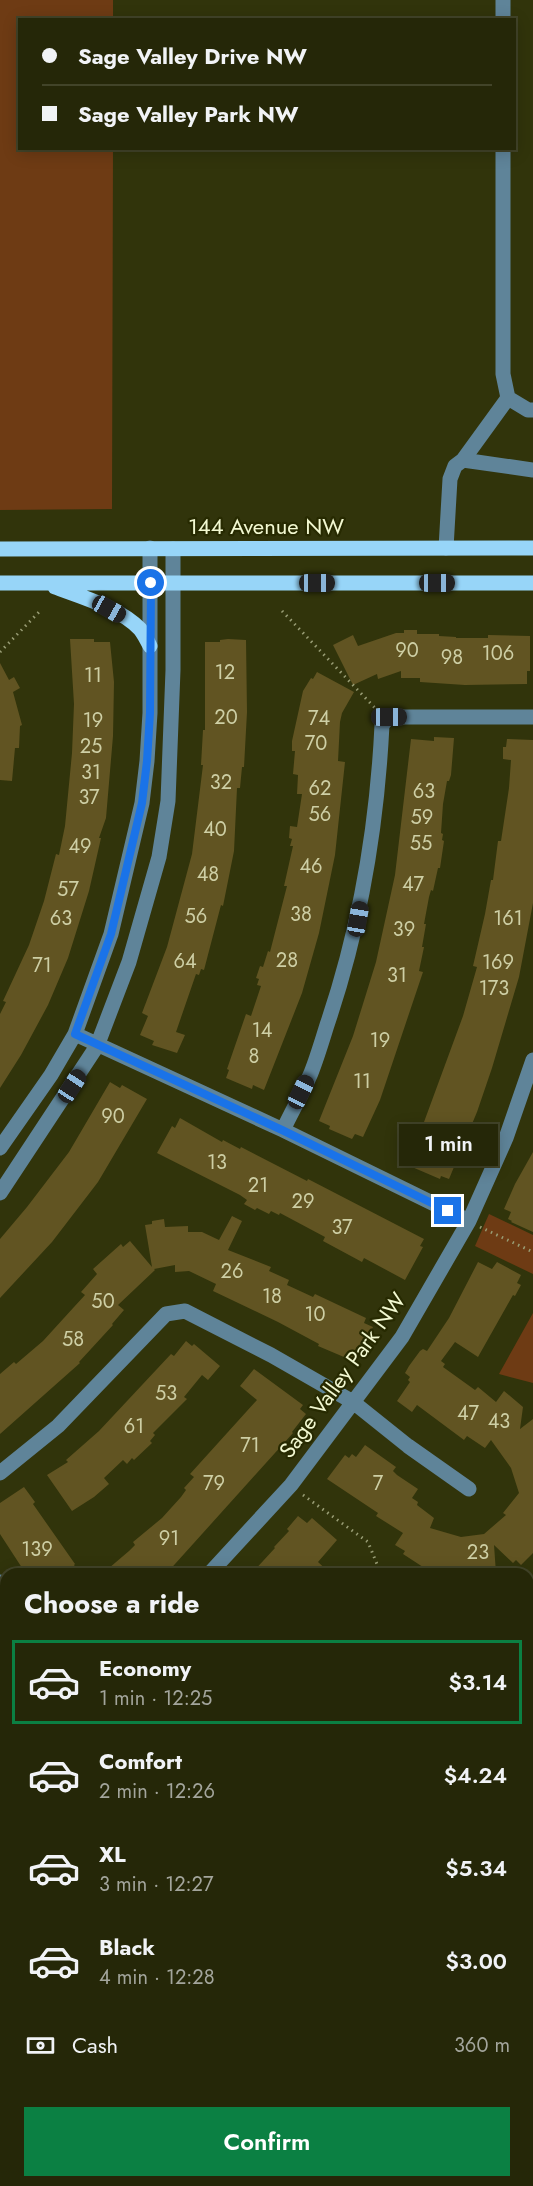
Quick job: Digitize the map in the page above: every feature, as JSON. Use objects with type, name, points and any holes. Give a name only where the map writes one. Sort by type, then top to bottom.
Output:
[{"type":"main road","name":"144 Avenue NW","points":[[0,549],[533,548]]},
{"type":"main road","points":[[0,583],[533,583]]},
{"type":"main road","points":[[44,583],[92,600],[126,619],[141,630],[150,646]]},
{"type":"street","points":[[503,0],[503,18]]},
{"type":"street","points":[[503,150],[503,374],[508,398],[528,410],[533,410]]},
{"type":"street","points":[[446,549],[450,479],[455,466],[463,460],[508,398]]},
{"type":"street","points":[[463,460],[533,470]]},
{"type":"street","points":[[0,1148],[51,1075],[75,1034],[111,934],[142,803],[148,742],[150,549]]},
{"type":"street","points":[[0,1193],[97,1046],[129,962],[159,857],[168,801],[173,670],[173,549]]},
{"type":"street","points":[[282,1130],[311,1073],[336,998],[358,919],[370,853],[380,766],[381,725],[389,717],[533,717]]},
{"type":"street","points":[[75,1034],[282,1130],[469,1221]]},
{"type":"street","name":"Sage Valley Park NW","points":[[215,1568],[291,1485],[402,1336],[469,1221],[506,1138],[533,1060]]},
{"type":"street","points":[[0,1473],[58,1426],[166,1314],[185,1311],[271,1355],[353,1402],[408,1446],[469,1489]]},
{"type":"path","points":[[0,652],[40,611]]},
{"type":"path","points":[[282,611],[372,706],[389,717]]},
{"type":"path","points":[[469,1221],[533,1252]]},
{"type":"path","points":[[291,1485],[368,1542],[379,1568]]},
{"type":"shaded area","points":[[0,0],[113,0],[113,18],[18,18],[18,150],[113,150],[112,509],[0,510]]},
{"type":"shaded area","points":[[489,1214],[533,1235],[533,1274],[475,1246]]},
{"type":"shaded area","points":[[533,1313],[533,1383],[499,1374]]},
{"type":"building","points":[[404,630],[417,630],[417,634],[439,634],[439,636],[456,638],[488,638],[488,635],[530,636],[530,671],[527,671],[527,684],[465,685],[420,682],[420,678],[401,678],[401,671],[378,679],[377,674],[353,685],[333,645],[353,635],[358,646],[396,633],[404,633]]},
{"type":"building","points":[[70,639],[110,642],[114,682],[113,736],[106,818],[99,838],[101,838],[89,891],[68,958],[48,1005],[0,1088],[0,1014],[6,1002],[3,1001],[29,945],[44,901],[56,854],[59,855],[65,826],[74,704]]},
{"type":"building","points":[[220,640],[246,640],[247,712],[244,767],[242,767],[240,788],[237,788],[234,851],[223,906],[221,905],[204,970],[201,969],[199,975],[196,974],[176,1032],[185,1035],[177,1053],[152,1045],[154,1041],[140,1035],[148,1016],[142,1013],[167,947],[192,854],[203,765],[201,765],[203,730],[205,730],[205,642],[220,642]]},
{"type":"building","points":[[0,663],[9,680],[14,677],[20,688],[13,692],[22,725],[20,726],[19,748],[15,748],[12,781],[0,780]]},
{"type":"building","points":[[317,672],[354,692],[342,713],[340,722],[338,761],[345,762],[335,855],[319,933],[302,993],[264,1090],[253,1085],[252,1089],[226,1078],[229,1070],[227,1069],[246,1014],[251,1016],[261,986],[257,985],[259,979],[256,978],[260,966],[263,967],[268,951],[270,952],[287,886],[284,886],[293,846],[290,846],[292,839],[289,838],[290,826],[297,827],[302,794],[297,794],[298,775],[293,774],[295,751],[292,751],[292,741],[303,691]]},
{"type":"building","points":[[434,737],[454,738],[451,775],[447,781],[443,804],[441,833],[444,841],[440,868],[438,868],[433,891],[431,890],[429,897],[424,924],[426,924],[422,947],[424,947],[419,971],[423,972],[380,1100],[363,1137],[355,1134],[352,1139],[329,1129],[330,1126],[319,1121],[353,1036],[376,962],[395,875],[411,739],[434,741]]},
{"type":"building","points":[[507,739],[533,740],[533,903],[519,977],[492,1068],[477,1112],[449,1179],[441,1176],[440,1179],[412,1167],[421,1146],[418,1145],[426,1122],[424,1122],[463,1016],[477,967],[473,966],[491,880],[493,880],[498,841],[501,841],[509,788],[511,760],[503,759],[503,747],[506,747]]},
{"type":"building","points":[[110,1082],[120,1088],[122,1085],[147,1099],[98,1182],[52,1242],[0,1298],[0,1239],[69,1152]]},
{"type":"building","points":[[180,1118],[222,1142],[223,1140],[240,1149],[241,1147],[307,1181],[308,1179],[424,1239],[420,1246],[423,1247],[405,1280],[364,1258],[362,1262],[323,1241],[325,1237],[280,1213],[279,1215],[271,1211],[269,1214],[257,1208],[255,1210],[244,1204],[247,1200],[240,1195],[157,1153],[172,1126],[175,1128]]},
{"type":"building","points":[[533,1152],[533,1232],[511,1222],[508,1219],[511,1212],[504,1209]]},
{"type":"building","points":[[232,1216],[242,1221],[228,1250],[271,1267],[269,1271],[289,1280],[287,1285],[313,1297],[315,1294],[366,1318],[364,1323],[373,1327],[362,1349],[357,1347],[351,1360],[318,1346],[319,1344],[278,1322],[213,1291],[216,1284],[189,1271],[175,1272],[175,1265],[154,1269],[118,1305],[124,1310],[80,1363],[0,1434],[0,1374],[14,1362],[16,1364],[43,1341],[85,1295],[81,1292],[97,1274],[93,1269],[121,1244],[123,1247],[130,1241],[152,1267],[145,1225],[152,1224],[152,1221],[164,1219],[165,1227],[188,1226],[188,1232],[202,1232],[219,1240]]},
{"type":"building","points":[[478,1262],[492,1269],[497,1262],[521,1275],[517,1283],[521,1285],[478,1357],[455,1342],[441,1361],[445,1364],[443,1367],[475,1390],[478,1387],[496,1402],[504,1391],[523,1407],[520,1429],[533,1419],[533,1553],[521,1565],[516,1560],[513,1563],[494,1545],[496,1568],[424,1568],[403,1554],[405,1551],[395,1545],[403,1533],[376,1516],[378,1513],[327,1479],[345,1455],[349,1458],[352,1454],[356,1457],[365,1445],[396,1467],[393,1471],[397,1475],[418,1489],[412,1498],[418,1502],[417,1505],[434,1518],[430,1528],[461,1537],[484,1534],[506,1515],[503,1513],[519,1493],[511,1468],[491,1440],[485,1448],[467,1436],[464,1440],[417,1405],[412,1412],[397,1401],[410,1382],[408,1380],[410,1377],[405,1373],[409,1366],[420,1351],[423,1349],[427,1351],[449,1318]]},
{"type":"building","points":[[186,1341],[192,1346],[194,1344],[220,1366],[208,1380],[202,1375],[184,1397],[187,1399],[153,1433],[155,1435],[150,1441],[152,1443],[134,1460],[132,1458],[127,1464],[123,1460],[104,1478],[109,1484],[72,1511],[47,1475],[68,1462],[66,1460],[99,1431]]},
{"type":"building","points":[[254,1369],[303,1405],[300,1409],[306,1414],[293,1433],[171,1568],[109,1568],[129,1551],[135,1545],[133,1542],[162,1518],[181,1497],[186,1490],[184,1488],[194,1477],[190,1474],[257,1400],[240,1386]]},
{"type":"building","points":[[24,1487],[76,1568],[22,1568],[0,1534],[0,1503]]},
{"type":"building","points":[[298,1516],[307,1523],[312,1518],[337,1540],[318,1562],[324,1568],[257,1568],[289,1531],[287,1529]]},
{"type":"route","points":[[151,583],[150,713],[142,803],[111,934],[75,1034],[282,1130],[448,1211]]}]
